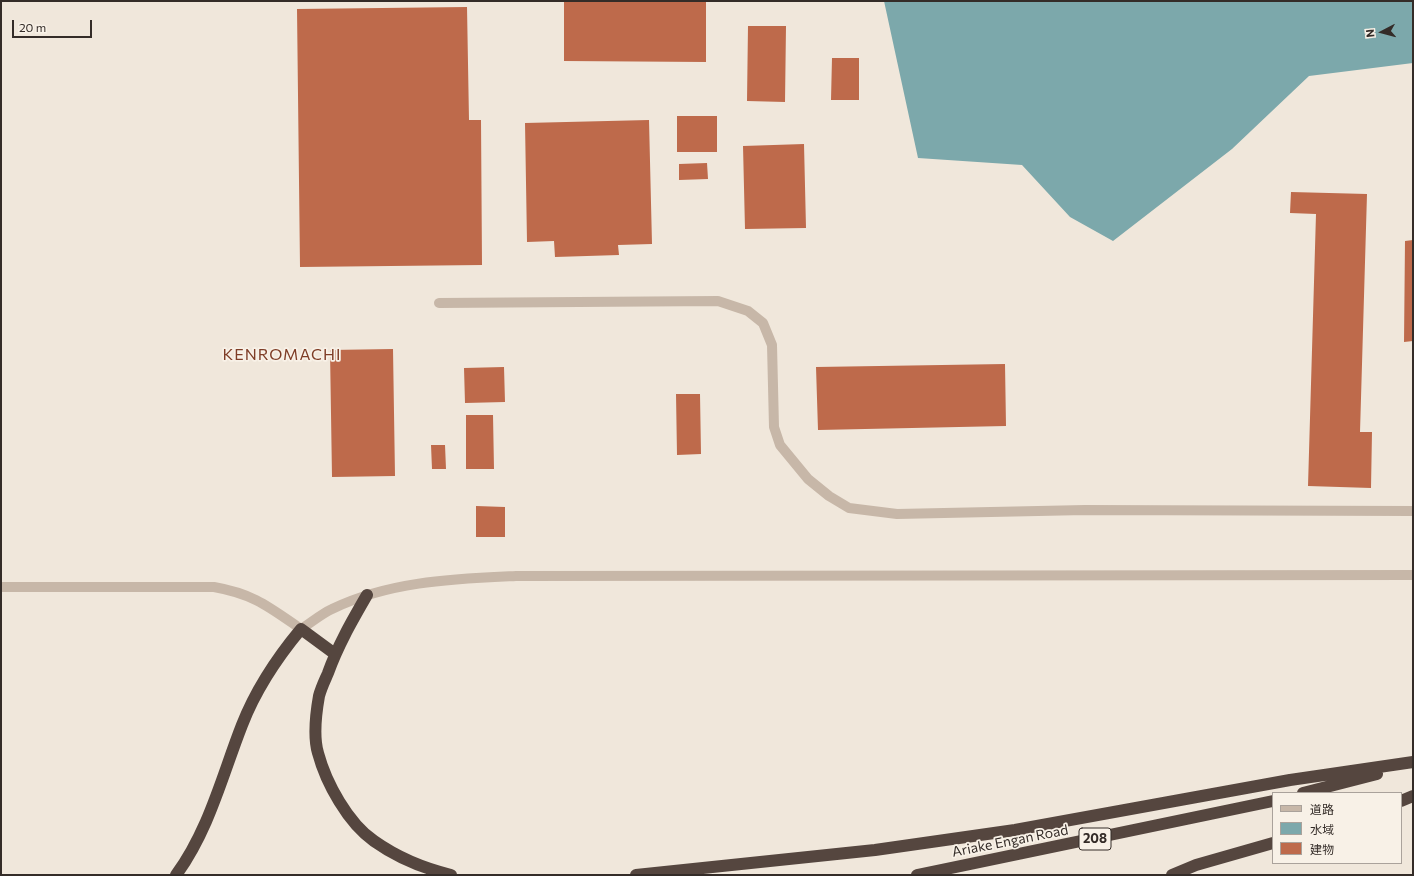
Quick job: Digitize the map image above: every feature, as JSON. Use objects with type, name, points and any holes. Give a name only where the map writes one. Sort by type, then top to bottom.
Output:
[{"type":"highway","points":[[367,595],[335,654],[319,695],[316,723],[318,752],[331,787],[348,815],[372,840],[398,857],[425,869],[451,875]]},
{"type":"highway","points":[[176,875],[189,858],[216,801],[242,724],[258,688],[278,657],[301,629],[335,654]]},
{"type":"highway","points":[[1307,792],[1413,763]]},
{"type":"highway","points":[[636,875],[875,850],[1016,830],[1290,780],[1413,763]]},
{"type":"highway","points":[[1402,800],[1413,796]]},
{"type":"highway","name":"Ariake Engan Road","points":[[917,875],[1272,801]]},
{"type":"highway","points":[[1172,875],[1196,865],[1272,843]]},
{"type":"street","points":[[439,303],[718,301],[748,311],[763,323],[772,345],[774,427],[780,444],[808,479],[828,496],[849,508],[897,514],[1085,510],[1413,511]]},
{"type":"street","points":[[1,587],[214,587],[247,595],[301,629],[330,610],[367,595],[395,587],[445,580],[516,576],[1413,575]]},
{"type":"water","points":[[884,1],[1413,1],[1413,63],[1309,76],[1232,149],[1113,241],[1070,217],[1022,165],[918,158]]},
{"type":"building","points":[[564,1],[706,1],[706,62],[564,61]]},
{"type":"building","points":[[467,7],[469,120],[481,120],[482,265],[300,267],[297,9]]},
{"type":"building","points":[[748,26],[786,26],[785,102],[747,101]]},
{"type":"building","points":[[832,58],[859,58],[859,100],[831,100]]},
{"type":"building","points":[[677,116],[717,116],[717,152],[677,152]]},
{"type":"building","points":[[649,120],[652,244],[618,245],[619,255],[555,257],[554,241],[527,242],[525,123]]},
{"type":"building","points":[[804,144],[806,228],[745,229],[743,146]]},
{"type":"building","points":[[707,163],[708,179],[679,180],[679,164]]},
{"type":"building","points":[[1291,192],[1367,194],[1360,432],[1372,432],[1371,488],[1308,486],[1316,214],[1290,213]]},
{"type":"building","points":[[1413,240],[1413,341],[1404,342],[1405,241]]},
{"type":"building","points":[[393,349],[395,476],[332,477],[330,350]]},
{"type":"building","points":[[1005,364],[1006,426],[818,430],[816,367]]},
{"type":"building","points":[[504,367],[505,402],[465,403],[464,368]]},
{"type":"building","points":[[676,394],[700,394],[701,454],[677,455]]},
{"type":"building","points":[[466,415],[493,415],[494,469],[466,469]]},
{"type":"building","points":[[431,445],[445,445],[446,469],[432,469]]},
{"type":"building","points":[[476,506],[505,507],[505,537],[476,537]]},
{"type":"district","name":"KENROMACHI","points":[[282,355]]}]
